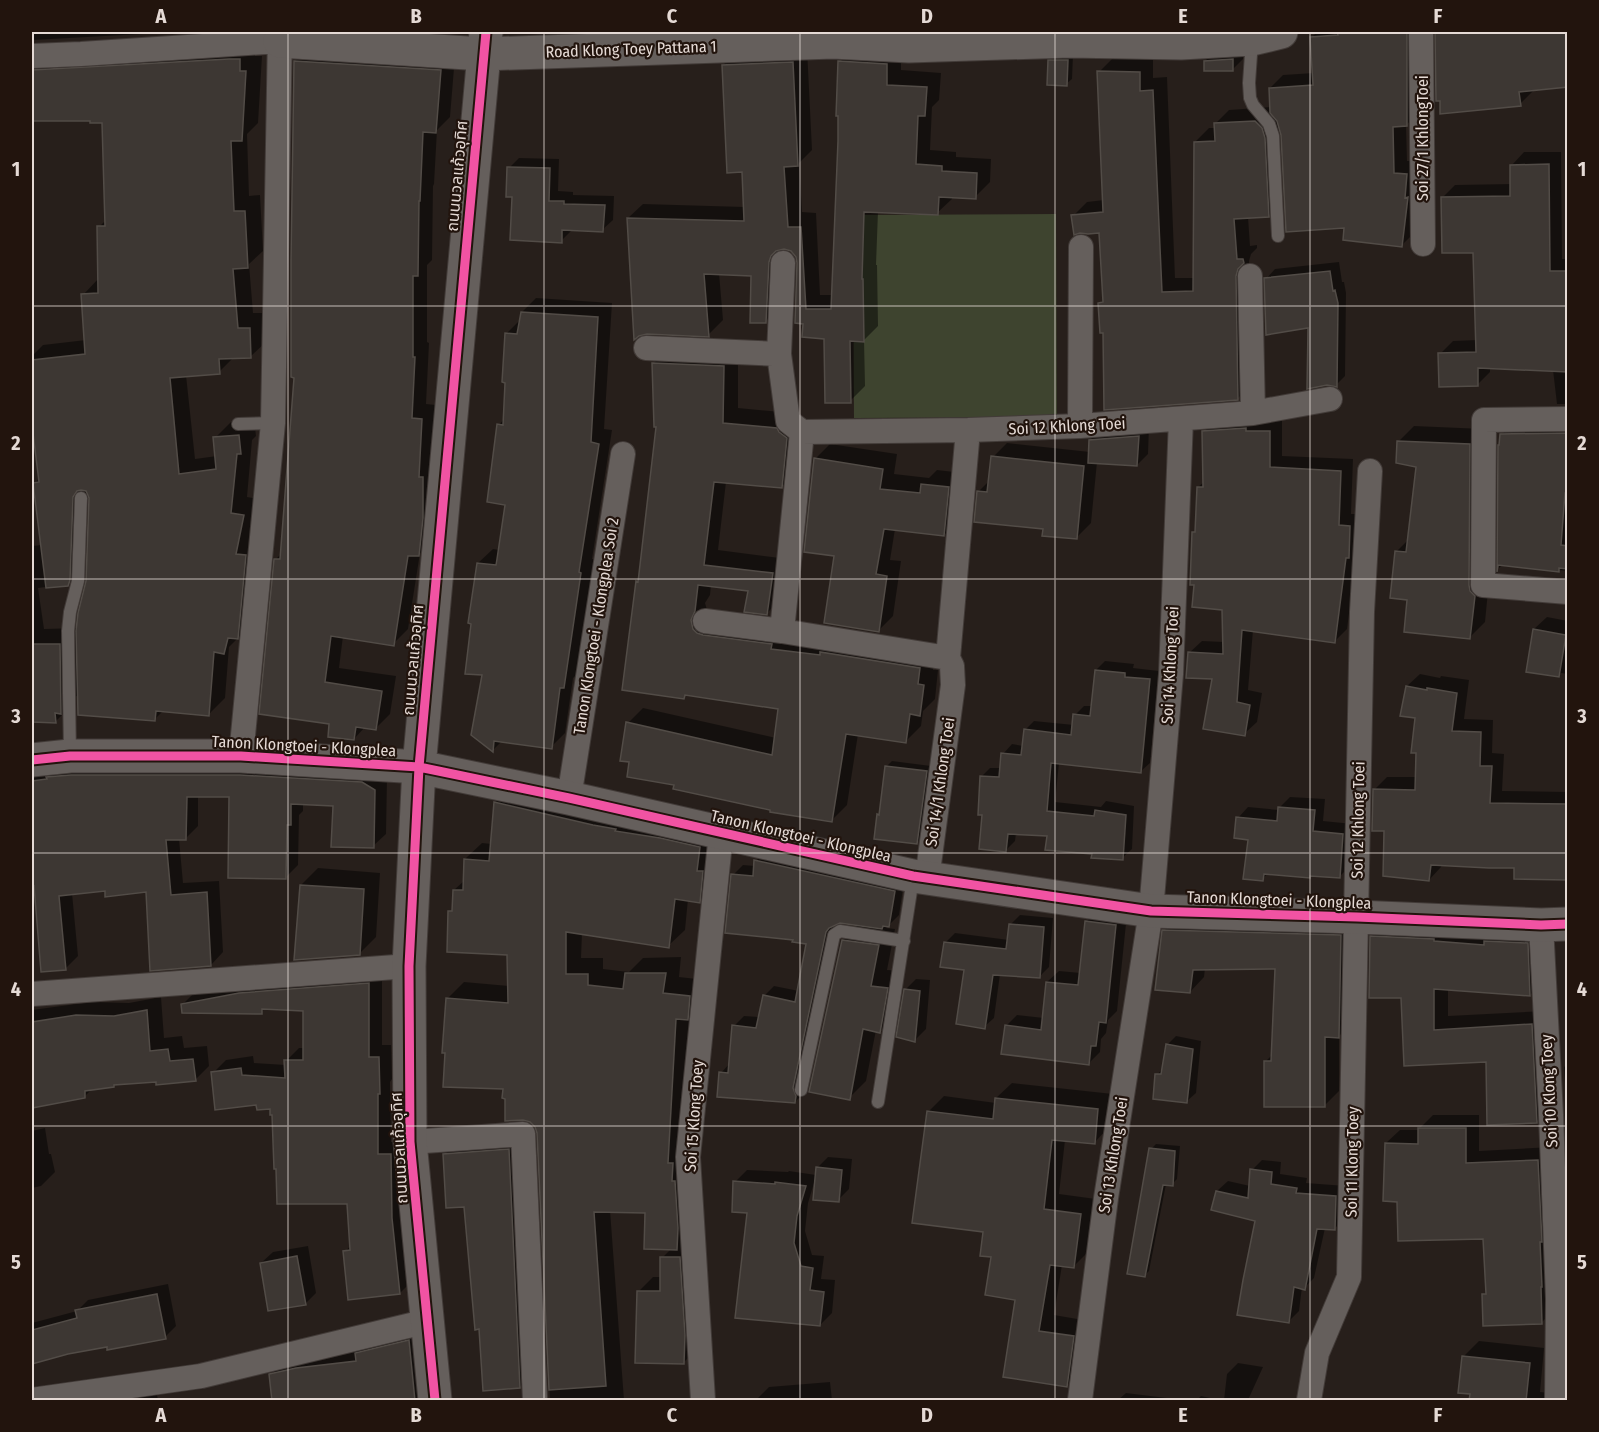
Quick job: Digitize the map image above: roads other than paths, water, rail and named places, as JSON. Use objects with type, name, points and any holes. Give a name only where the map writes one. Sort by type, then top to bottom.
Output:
[{"type":"street","name":"Soi 27/1 KhlongToei","points":[[1421,32],[1423,244]]},
{"type":"street","name":"Road Klong Toey Pattana 1","points":[[280,36],[485,43],[833,42],[1070,36],[1181,43],[1262,34]]},
{"type":"street","points":[[32,56],[81,43],[280,36],[273,423],[241,756]]},
{"type":"street","name":"ถนนนวลแก้วอุทิศ","points":[[435,1401],[410,1142],[409,966],[419,767],[485,43]]},
{"type":"street","points":[[1080,426],[1081,247]]},
{"type":"street","points":[[782,631],[802,432],[788,421],[779,354],[783,263]]},
{"type":"street","points":[[1250,276],[1253,413]]},
{"type":"street","points":[[646,348],[779,354]]},
{"type":"street","name":"Soi 12 Khlong Toei","points":[[802,432],[1080,426],[1253,413],[1330,399]]},
{"type":"street","name":"Soi 14 Khlong Toei","points":[[1151,911],[1171,674],[1181,419]]},
{"type":"street","points":[[1568,419],[1484,420],[1483,585],[1568,592]]},
{"type":"street","name":"Soi 14/1 Khlong Toei","points":[[920,878],[953,685],[952,666],[948,658],[968,430]]},
{"type":"street","name":"Tanon Klongtoei - Klongplea Soi 2","points":[[569,798],[623,454]]},
{"type":"street","name":"Soi 12 Khlong Toei","points":[[1357,917],[1362,612],[1370,471]]},
{"type":"street","points":[[705,621],[948,658]]},
{"type":"street","name":"Tanon Klongtoei - Klongplea","points":[[32,760],[70,756],[241,756],[419,767],[569,798],[920,878],[1151,911],[1554,924]]},
{"type":"street","name":"Soi 15 Klong Toey","points":[[703,1401],[688,1157],[721,833]]},
{"type":"street","name":"Soi 13 Khlong Toei","points":[[1080,1401],[1106,1198],[1151,911]]},
{"type":"street","name":"Soi 11 Klong Toey","points":[[1309,1401],[1317,1353],[1349,1277],[1357,917]]},
{"type":"street","name":"Soi 10 Klong Toey","points":[[1554,924],[1559,1115],[1557,1401]]},
{"type":"street","points":[[32,994],[409,966]]},
{"type":"street","points":[[410,1142],[523,1134],[535,1401]]},
{"type":"street","points":[[32,1400],[104,1395],[201,1376],[428,1321]]},
{"type":"lane","points":[[1262,34],[1250,83],[1251,99],[1253,105],[1265,117],[1273,136],[1278,236]]},
{"type":"lane","points":[[238,424],[273,423]]},
{"type":"lane","points":[[70,756],[68,631],[78,581],[81,498]]},
{"type":"lane","points":[[878,1102],[904,941],[920,878]]},
{"type":"lane","points":[[801,1090],[834,935],[840,931],[904,941]]}]
